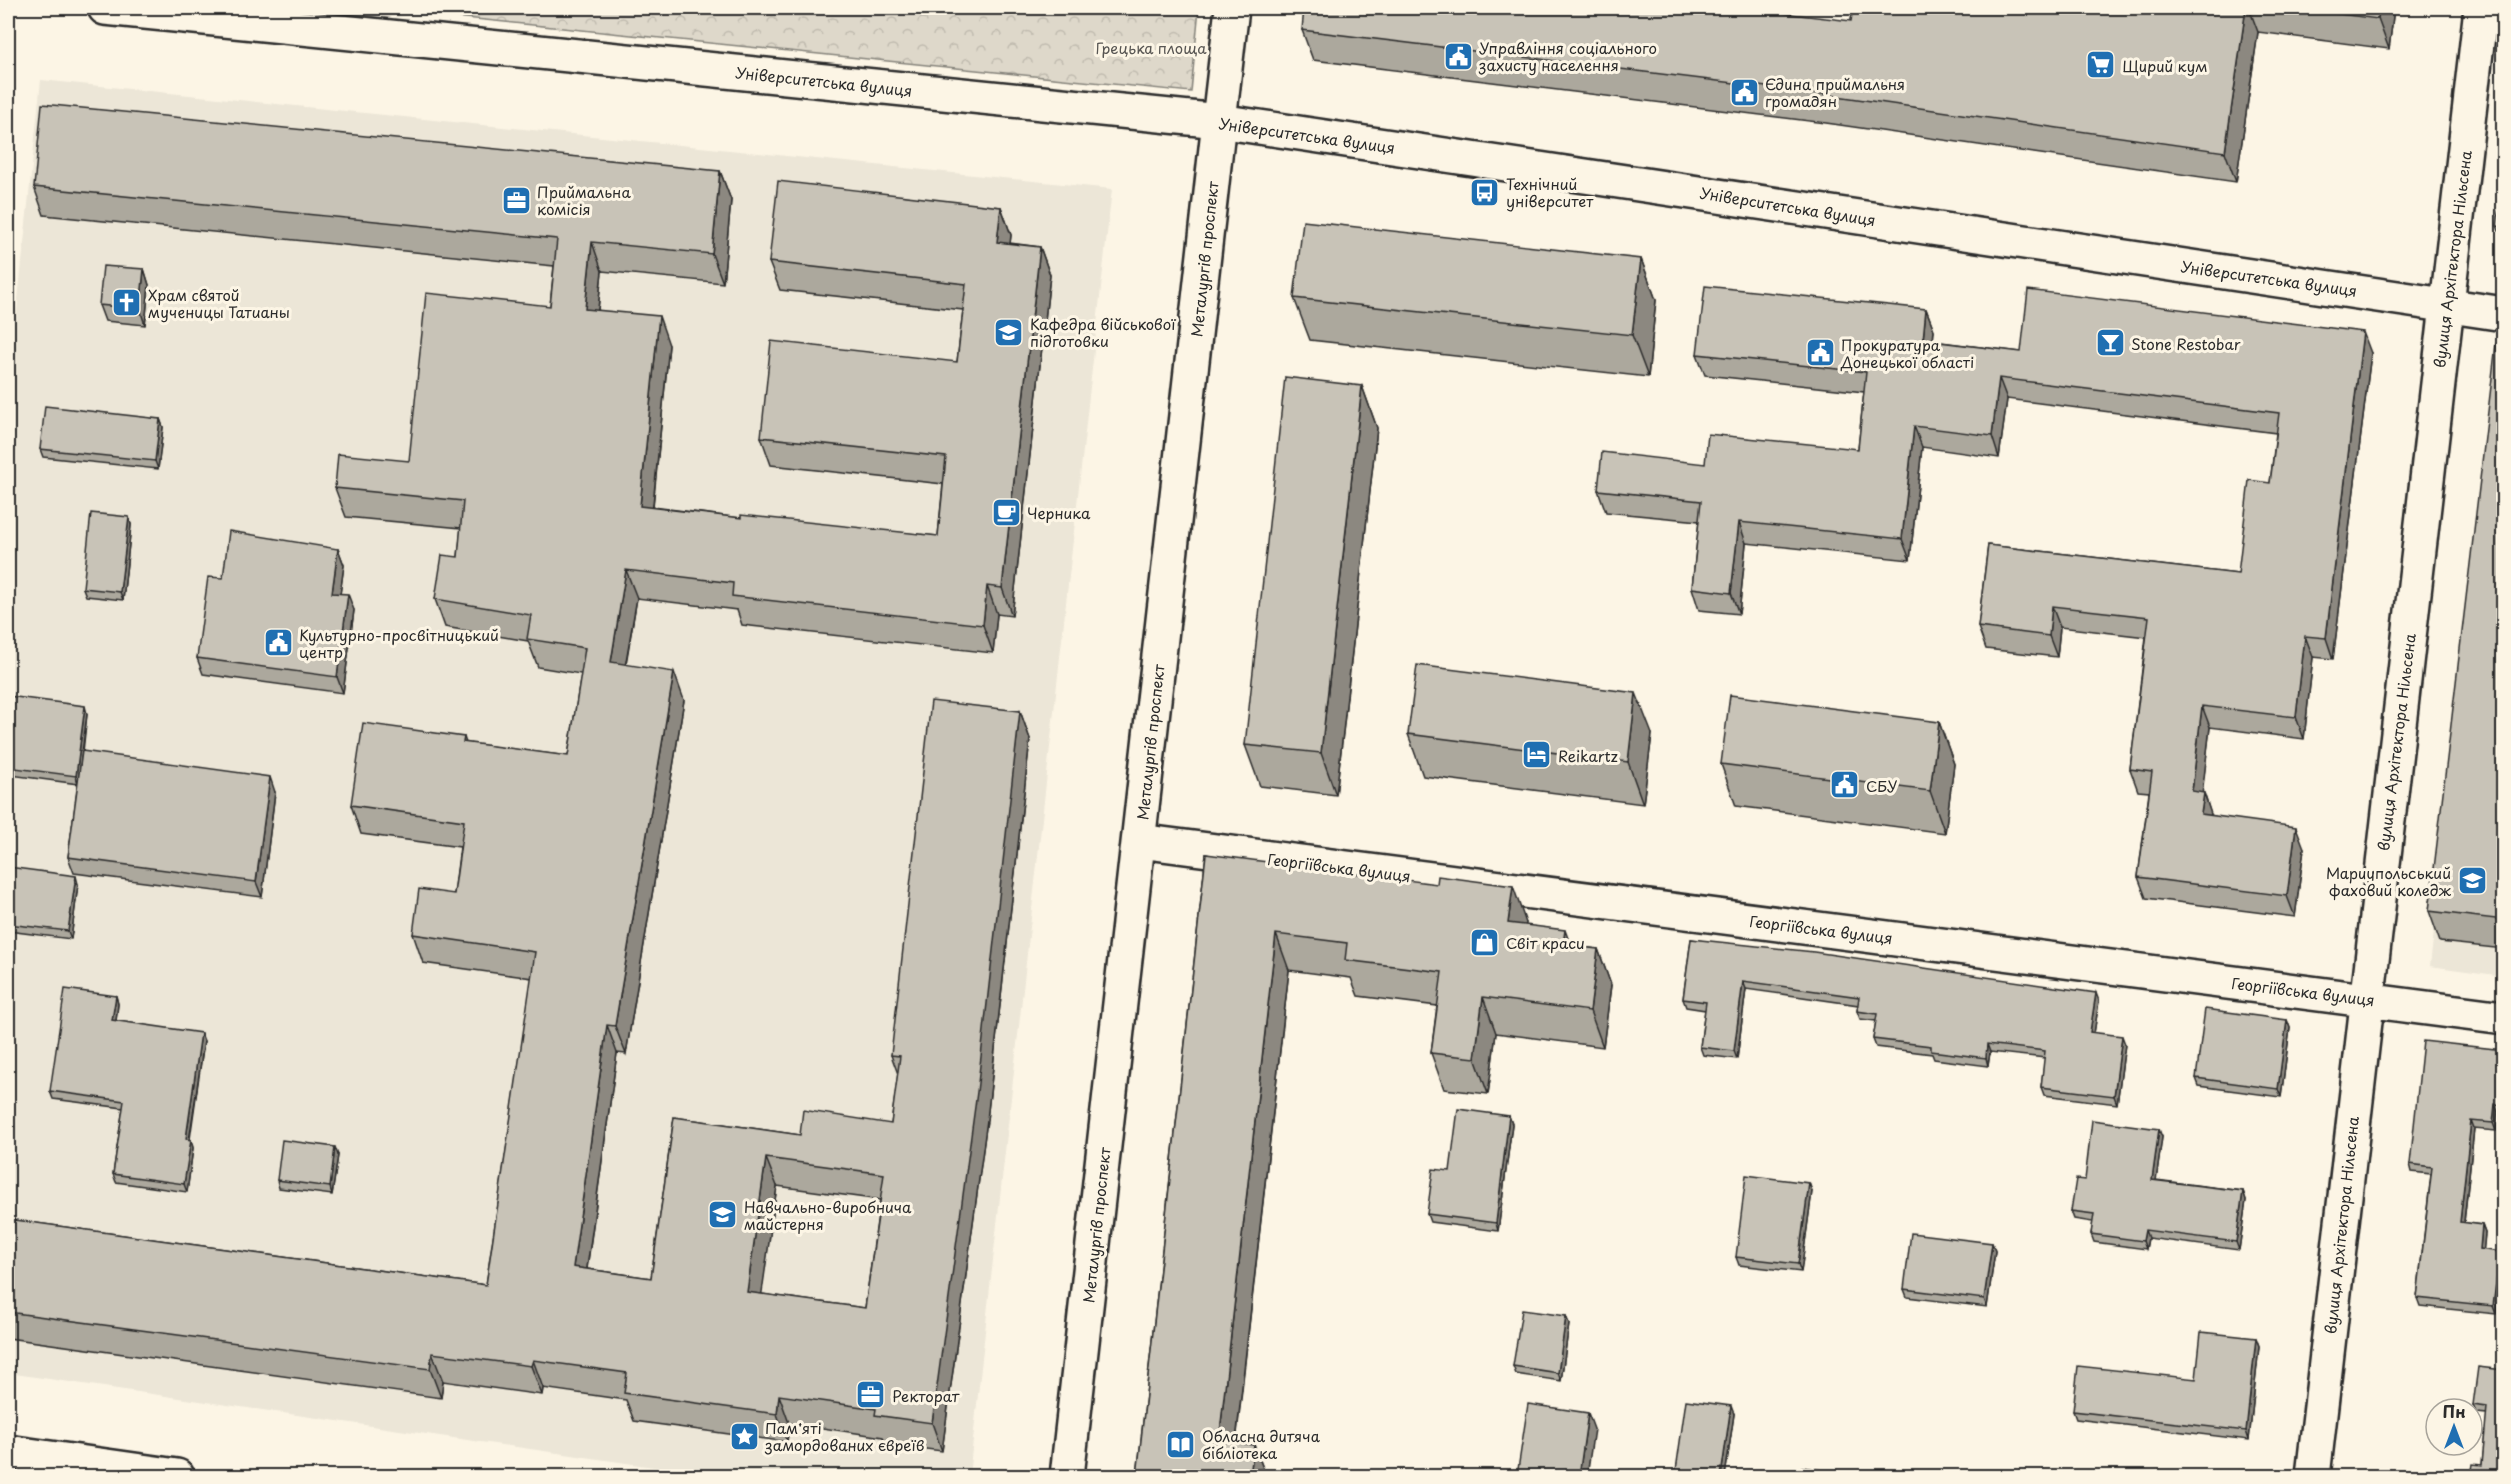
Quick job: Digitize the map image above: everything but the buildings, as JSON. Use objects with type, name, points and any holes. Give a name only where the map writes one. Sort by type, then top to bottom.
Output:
[{"type":"street","name":"Університетська вулиця","points":[[105,8],[1219,121],[2504,314]]},
{"type":"street","name":"Металургів проспект","points":[[1067,1476],[1232,8]]},
{"type":"street","name":"вулиця Архітектора Нільсена","points":[[2313,1476],[2481,8]]},
{"type":"street","name":"Георгіївська вулиця","points":[[1139,841],[2504,1018]]},
{"type":"street","points":[[8,1452],[177,1476]]},
{"type":"shaded area","points":[[41,80],[1112,189],[969,1476],[715,1476],[8,1373],[8,396]]},
{"type":"shaded area","name":"Мариупольський фаховий коледж","points":[[2450,790],[2503,796],[2503,976],[2430,966]]},
{"type":"green space","name":"Грецька площа","points":[[367,8],[1199,8],[1191,92]]},
{"type":"place","name":"Управління соціального захисту населення","points":[[1458,56]]},
{"type":"place","name":"Щирий кум","points":[[2101,65]]},
{"type":"place","name":"Єдина приймальня громадян","points":[[1744,92]]},
{"type":"place","name":"Технічний університет","points":[[1485,192]]},
{"type":"place","name":"Приймальна комісія","points":[[516,200]]},
{"type":"place","name":"Храм святой мученицы Татианы","points":[[127,303]]},
{"type":"place","name":"Кафедра військової підготовки","points":[[1009,332]]},
{"type":"place","name":"Stone Restobar","points":[[2110,343]]},
{"type":"place","name":"Прокуратура Донецької області","points":[[1820,353]]},
{"type":"place","name":"Черника","points":[[1006,512]]},
{"type":"place","name":"Культурно-просвітницький центр","points":[[278,643]]},
{"type":"place","name":"Reikartz","points":[[1537,755]]},
{"type":"place","name":"СБУ","points":[[1845,785]]},
{"type":"place","name":"Мариупольський фаховий коледж","points":[[2472,881]]},
{"type":"place","name":"Свiт краси","points":[[1485,942]]},
{"type":"place","name":"Навчально-виробнича майстерня","points":[[723,1215]]},
{"type":"place","name":"Ректорат","points":[[871,1395]]},
{"type":"place","name":"Пам'яті замордованих євреїв","points":[[744,1436]]},
{"type":"place","name":"Обласна дитяча бібліотека","points":[[1181,1444]]}]
